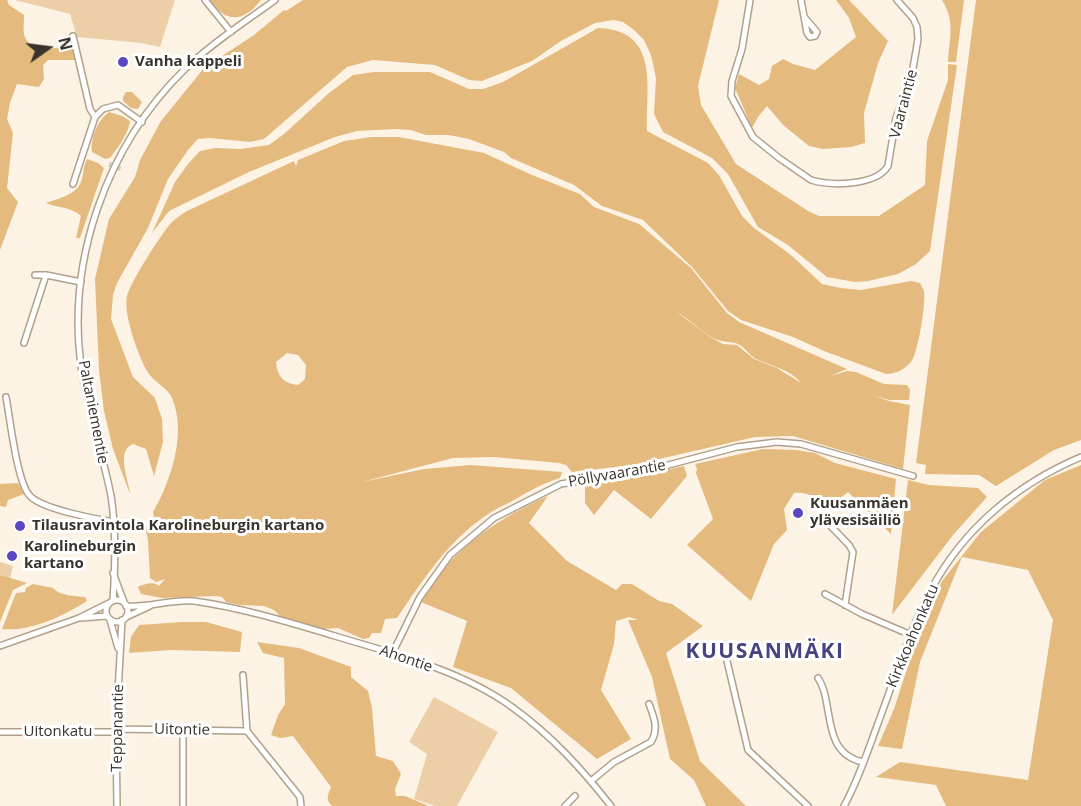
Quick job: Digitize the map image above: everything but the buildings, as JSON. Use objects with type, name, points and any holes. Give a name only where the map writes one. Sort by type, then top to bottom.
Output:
[{"type":"street","points":[[205,0],[231,32]]},
{"type":"street","name":"Paltaniementie","points":[[111,602],[114,522],[82,370],[79,328],[85,250],[94,217],[120,159],[162,94],[186,68],[275,0]]},
{"type":"street","name":"Vaaraintie","points":[[750,0],[742,49],[732,81],[731,96],[747,127],[760,144],[811,180],[820,183],[867,181],[875,179],[888,166],[896,118],[911,80],[918,39],[917,27],[913,18],[897,0]]},
{"type":"street","points":[[801,0],[806,18]]},
{"type":"street","points":[[73,36],[90,109],[95,117]]},
{"type":"street","points":[[74,184],[95,117],[103,109],[118,105],[142,122]]},
{"type":"street","points":[[36,275],[81,282]]},
{"type":"street","points":[[24,343],[45,275]]},
{"type":"street","points":[[6,397],[21,476],[28,495],[38,503],[114,522]]},
{"type":"street","name":"Pöllyvaarantie","points":[[392,654],[420,597],[450,555],[494,518],[561,484],[653,469],[737,447],[777,442],[801,444],[913,476]]},
{"type":"street","name":"Kirkkoahonkatu","points":[[844,806],[911,634],[943,568],[983,520],[1018,491],[1038,478],[1081,457]]},
{"type":"street","points":[[822,517],[853,552],[845,605]]},
{"type":"street","name":"Paltaniementie","points":[[113,573],[125,604]]},
{"type":"street","points":[[825,594],[911,634]]},
{"type":"street","points":[[0,646],[79,618],[118,600],[125,604],[128,613],[124,619],[114,621],[108,617],[79,618]]},
{"type":"street","name":"Ahontie","points":[[125,604],[191,601],[243,609],[445,672],[510,705],[560,746],[611,806]]},
{"type":"street","points":[[108,617],[106,608],[111,602]]},
{"type":"street","name":"Ahontie","points":[[124,619],[157,603]]},
{"type":"street","name":"Teppanantie","points":[[108,617],[115,631],[119,649]]},
{"type":"street","name":"Teppanantie","points":[[117,806],[116,731],[119,649],[124,619]]},
{"type":"street","points":[[723,644],[748,750],[808,806]]},
{"type":"street","points":[[243,675],[247,730],[300,797],[301,806]]},
{"type":"street","points":[[818,678],[823,686],[834,737],[846,754],[863,762]]},
{"type":"street","points":[[591,781],[614,762],[651,742],[654,738],[656,722],[649,704]]},
{"type":"street","name":"Uitontie","points":[[116,731],[247,730]]},
{"type":"street","name":"Uitonkatu","points":[[0,732],[116,731]]},
{"type":"street","points":[[183,731],[183,806]]},
{"type":"street","points":[[565,806],[575,796]]},
{"type":"shaded area","points":[[0,0],[7,0],[9,5],[24,15],[24,35],[32,45],[38,48],[72,47],[75,60],[48,60],[43,65],[44,79],[39,87],[17,84],[7,119],[13,133],[7,188],[18,202],[0,250]]},
{"type":"shaded area","points":[[15,0],[175,0],[160,47],[77,37],[70,14]]},
{"type":"shaded area","points":[[210,0],[261,0],[248,13],[235,17],[222,13]]},
{"type":"shaded area","points":[[303,0],[719,0],[698,86],[701,105],[736,164],[819,216],[879,216],[925,185],[927,141],[948,80],[948,64],[957,65],[930,251],[916,264],[898,274],[855,282],[827,277],[788,245],[758,227],[728,174],[712,158],[663,132],[654,114],[656,78],[651,55],[644,40],[623,22],[614,20],[595,23],[561,41],[532,61],[482,81],[469,80],[435,65],[373,60],[347,67],[264,139],[250,142],[198,139],[168,179],[148,228],[117,283],[113,295],[111,319],[133,377],[155,398],[162,419],[163,442],[154,476],[146,449],[133,444],[125,453],[124,466],[130,494],[113,449],[104,411],[99,370],[95,279],[109,219],[135,177],[140,160],[161,121],[204,68],[254,35],[284,10],[286,11]]},
{"type":"shaded area","points":[[836,0],[849,0],[888,41],[878,63],[864,113],[865,143],[851,147],[823,149],[809,146],[783,125],[767,106],[752,128],[735,88],[739,74],[759,85],[769,79],[772,66],[783,59],[815,70],[856,37],[849,18]]},
{"type":"shaded area","points":[[942,0],[964,0],[956,62],[948,62],[950,23]]},
{"type":"shaded area","points":[[976,0],[1081,0],[1081,440],[1054,450],[996,486],[979,475],[925,474],[926,465],[916,463]]},
{"type":"shaded area","points":[[598,28],[618,31],[632,39],[640,50],[647,80],[647,131],[708,163],[719,175],[742,216],[754,228],[791,255],[822,284],[861,290],[911,281],[920,283],[924,292],[923,317],[914,357],[908,365],[899,371],[886,374],[793,337],[741,320],[728,311],[692,267],[643,220],[602,206],[574,185],[511,158],[504,152],[469,139],[449,135],[426,135],[411,130],[396,129],[357,131],[335,137],[249,172],[169,211],[152,233],[175,182],[200,151],[269,145],[353,75],[374,72],[430,72],[469,89],[483,89],[503,82]]},
{"type":"shaded area","points":[[126,92],[132,92],[142,102],[138,109],[131,108],[123,101]]},
{"type":"shaded area","points":[[109,112],[130,121],[119,145],[110,158],[105,159],[92,152],[92,141],[101,120]]},
{"type":"shaded area","points":[[371,137],[399,137],[484,153],[580,194],[594,207],[639,224],[691,268],[727,313],[739,322],[847,369],[830,376],[847,371],[856,372],[884,384],[907,385],[910,390],[909,400],[889,400],[872,395],[889,401],[910,405],[903,469],[793,436],[755,437],[633,465],[572,472],[566,465],[559,463],[494,457],[453,458],[362,482],[424,469],[471,465],[562,472],[560,478],[493,511],[468,529],[445,552],[397,618],[385,619],[381,633],[372,633],[369,638],[363,639],[338,628],[322,629],[281,617],[274,610],[264,606],[226,602],[222,597],[162,598],[141,594],[138,587],[152,583],[159,586],[165,579],[156,582],[150,578],[145,527],[154,516],[153,512],[171,472],[178,426],[172,398],[149,375],[136,345],[127,313],[129,289],[161,236],[181,215],[294,161],[296,166],[298,160],[344,141]],"holes":[[[677,312],[711,337],[738,344],[756,359],[786,371],[801,383],[777,368],[754,359],[737,345],[723,344],[710,337]],[[287,353],[298,355],[306,365],[305,379],[298,385],[285,381],[278,371],[276,362]]]},
{"type":"shaded area","points":[[87,159],[104,168],[80,238],[76,238],[81,216],[69,209],[46,203],[77,189]]},
{"type":"shaded area","points":[[763,449],[815,453],[835,463],[896,479],[891,534],[848,492],[834,503],[804,493],[794,493],[784,509],[787,530],[774,544],[751,601],[687,545],[713,519],[696,473],[695,464]]},
{"type":"shaded area","points":[[1081,465],[1081,806],[946,806],[936,785],[876,777],[900,762],[1028,780],[1053,620],[1028,570],[962,557],[920,662],[902,749],[878,746],[894,709],[917,638],[942,581],[981,532],[1045,480]]},
{"type":"shaded area","points":[[684,466],[687,476],[651,519],[614,490],[594,515],[585,503],[585,487]]},
{"type":"shaded area","points":[[908,480],[929,485],[978,488],[987,497],[953,535],[892,615]]},
{"type":"shaded area","points":[[18,483],[24,494],[8,500],[6,507],[0,506],[0,484]]},
{"type":"shaded area","points":[[548,496],[529,523],[567,561],[616,590],[622,584],[632,584],[659,601],[672,604],[703,626],[666,653],[700,761],[746,806],[706,806],[694,780],[670,759],[652,677],[628,620],[638,620],[629,617],[616,621],[614,644],[601,690],[631,739],[597,759],[511,688],[453,667],[467,621],[421,602],[448,564],[482,533],[520,509]]},
{"type":"shaded area","points":[[0,562],[13,566],[10,578],[0,575]]},
{"type":"shaded area","points":[[0,575],[27,583],[13,590],[0,622]]},
{"type":"shaded area","points":[[33,584],[53,588],[72,596],[85,597],[87,601],[68,612],[35,625],[2,629],[16,593],[25,592],[26,588]]},
{"type":"shaded area","points":[[206,622],[242,632],[240,652],[171,650],[129,653],[131,637],[139,625]]},
{"type":"shaded area","points":[[257,642],[299,648],[351,667],[351,677],[368,691],[372,708],[376,756],[393,761],[401,774],[395,789],[396,796],[405,796],[429,806],[332,806],[328,799],[331,787],[293,736],[280,738],[271,735],[278,715],[285,704],[284,658],[263,653]]},
{"type":"shaded area","points":[[434,697],[498,732],[457,806],[435,806],[414,799],[427,754],[409,742]]},
{"type":"tunnel","points":[[109,164],[121,169]]},
{"type":"place","name":"Vanha kappeli","points":[[123,62]]},
{"type":"place","name":"Kuusanmäen ylävesisäiliö","points":[[798,513]]},
{"type":"place","name":"Tilausravintola Karolineburgin kartano","points":[[20,526]]},
{"type":"place","name":"Karolineburgin kartano","points":[[12,556]]},
{"type":"district","name":"KUUSANMÄKI","points":[[765,652]]}]
